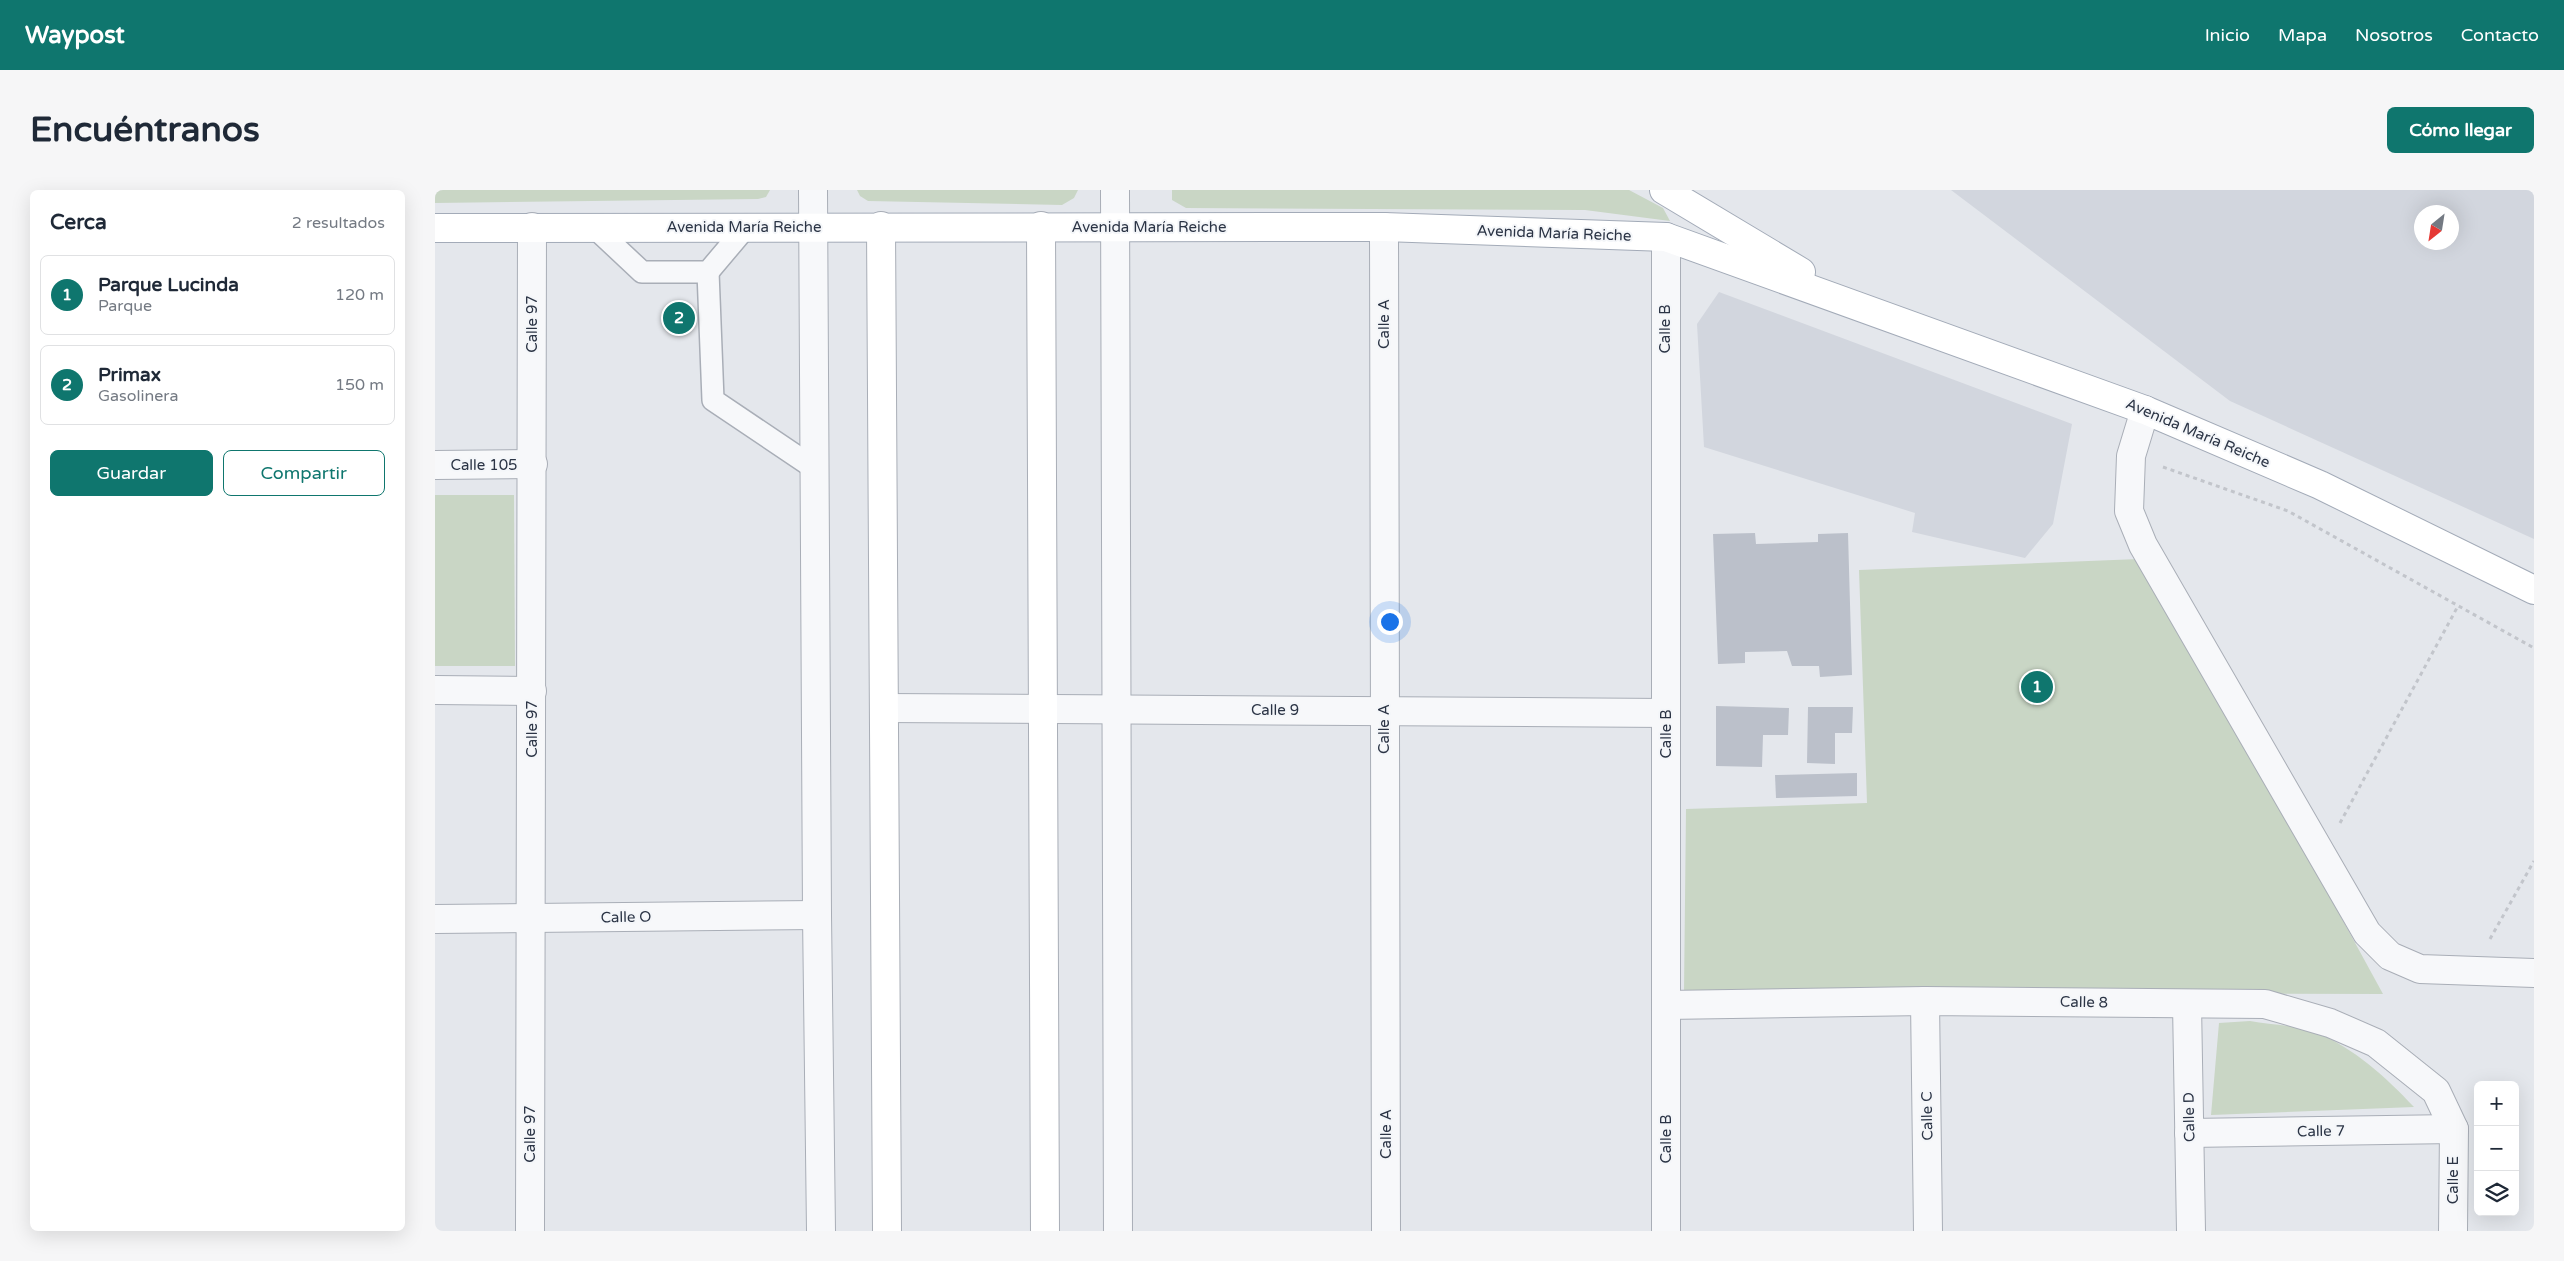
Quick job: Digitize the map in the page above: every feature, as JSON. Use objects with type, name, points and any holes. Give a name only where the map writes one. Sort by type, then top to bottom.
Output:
[{"type":"main road","name":"Avenida María Reiche","points":[[1664,190],[1852,302]]},
{"type":"main road","name":"Avenida María Reiche","points":[[435,228],[594,226],[1384,227],[1666,238],[1852,302],[2145,410],[2320,485],[2534,590]]},
{"type":"main road","points":[[881,226],[887,1231]]},
{"type":"main road","points":[[1041,226],[1045,1231]]},
{"type":"street","points":[[813,190],[817,914],[821,1231]]},
{"type":"street","points":[[1115,190],[1118,1231]]},
{"type":"street","name":"Calle 97","points":[[530,1231],[533,227]]},
{"type":"street","name":"Calle A","points":[[1384,227],[1386,1231]]},
{"type":"street","name":"Calle B","points":[[1666,238],[1666,1231]]},
{"type":"street","points":[[2145,410],[2131,456],[2129,511],[2143,545],[2367,933],[2389,956],[2420,969],[2534,973]]},
{"type":"street","name":"Calle 105","points":[[435,465],[533,464]]},
{"type":"street","points":[[435,690],[532,691]]},
{"type":"street","name":"Calle 9","points":[[884,708],[1666,713]]},
{"type":"street","name":"Calle O","points":[[435,919],[817,914]]},
{"type":"street","name":"Calle 8","points":[[1666,1005],[1925,1001],[2265,1004],[2330,1023],[2376,1043],[2436,1092],[2453,1129]]},
{"type":"street","name":"Calle C","points":[[1925,1001],[1929,1231]]},
{"type":"street","name":"Calle D","points":[[2187,1004],[2191,1231]]},
{"type":"street","name":"Calle 7","points":[[2189,1133],[2453,1129]]},
{"type":"street","name":"Calle E","points":[[2453,1129],[2453,1231]]},
{"type":"lane","points":[[594,226],[642,272],[708,272]]},
{"type":"lane","points":[[746,226],[708,272],[713,400],[815,468]]},
{"type":"path","points":[[2131,456],[2288,511],[2534,648]]},
{"type":"path","points":[[2323,854],[2458,606]]},
{"type":"path","points":[[2472,972],[2534,861]]},
{"type":"shaded area","points":[[1951,190],[2534,190],[2534,539],[2230,401]]},
{"type":"shaded area","points":[[1719,292],[2072,424],[2053,524],[2025,558],[1912,532],[1915,513],[1704,447],[1697,324]]},
{"type":"green space","points":[[435,190],[770,190],[766,197],[758,199],[435,203]]},
{"type":"green space","points":[[857,190],[1078,190],[1074,198],[1062,205],[868,201],[860,196]]},
{"type":"green space","points":[[1172,190],[1629,190],[1663,208],[1670,221],[1585,210],[1186,208],[1172,200]]},
{"type":"green space","points":[[435,495],[514,495],[515,666],[435,666]]},
{"type":"green space","points":[[2139,559],[2383,994],[1684,992],[1686,809],[1867,803],[1859,570]]},
{"type":"green space","points":[[2250,1021],[2315,1032],[2343,1046],[2369,1064],[2414,1107],[2211,1115],[2219,1023]]},
{"type":"building","points":[[1755,533],[1756,544],[1818,542],[1818,534],[1848,533],[1852,675],[1820,677],[1819,666],[1792,666],[1787,651],[1745,652],[1745,663],[1718,664],[1713,534]]},
{"type":"building","points":[[1716,706],[1789,708],[1788,735],[1763,735],[1762,767],[1716,766]]},
{"type":"building","points":[[1808,707],[1853,707],[1852,733],[1835,733],[1835,764],[1807,763]]},
{"type":"building","points":[[1857,773],[1857,796],[1776,798],[1775,775]]},
{"type":"place","name":"Primax","points":[[679,318]]},
{"type":"place","name":"Parque Lucinda","points":[[2037,687]]}]
